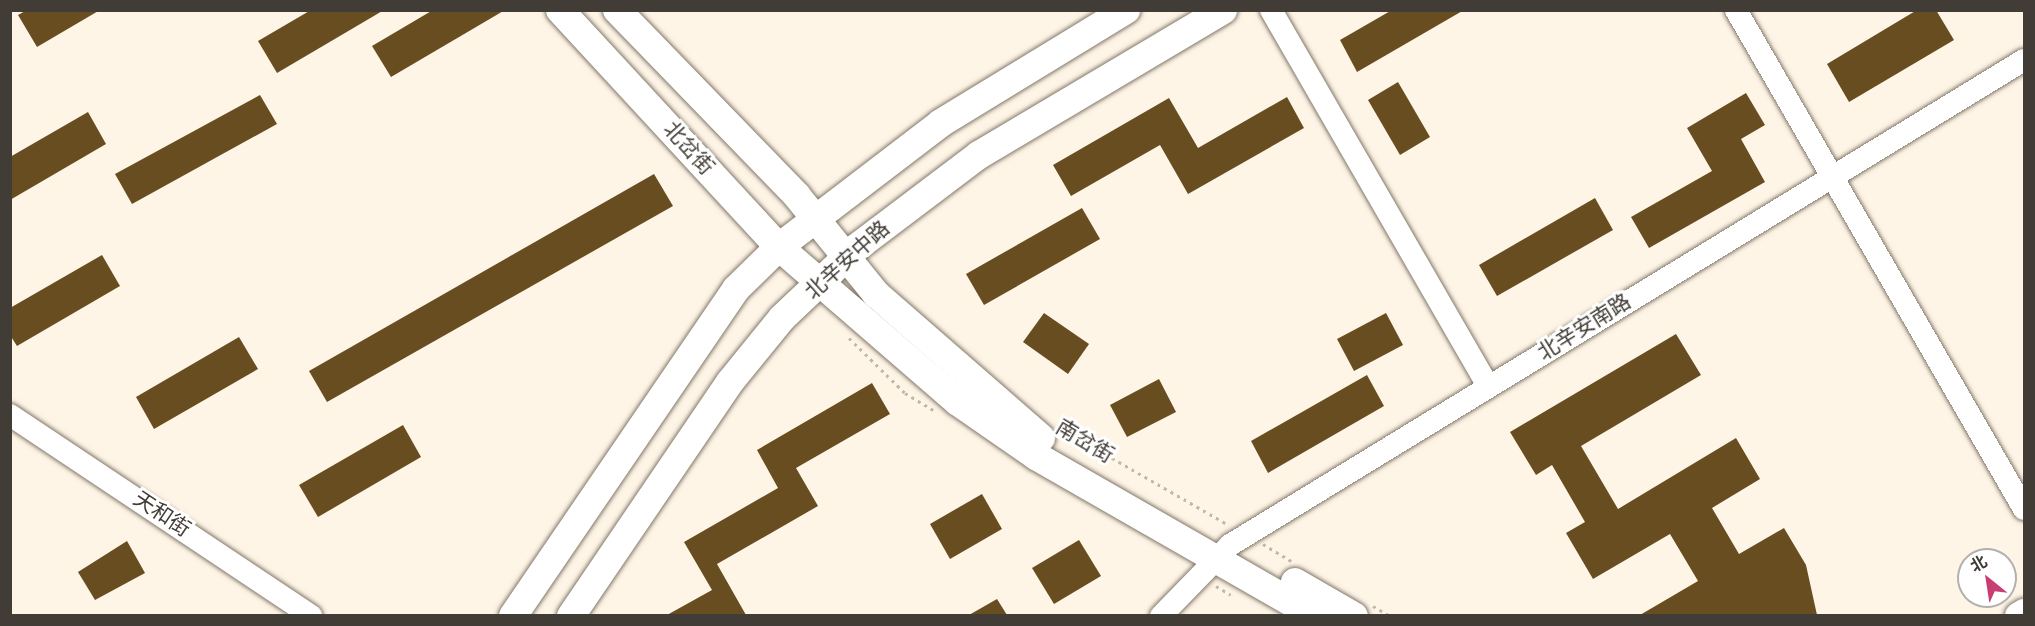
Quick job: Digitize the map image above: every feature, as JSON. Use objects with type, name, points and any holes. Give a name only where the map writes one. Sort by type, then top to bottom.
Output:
[{"type":"main road","name":"北岔街","points":[[560,10],[779,247],[820,282]]},
{"type":"main road","name":"北岔街","points":[[617,10],[797,196],[814,220],[847,258]]},
{"type":"main road","points":[[513,615],[736,289],[779,247],[941,123],[1126,10]]},
{"type":"main road","name":"北辛安中路","points":[[571,615],[730,382],[782,318],[820,282],[847,258],[979,156],[1223,10]]},
{"type":"main road","name":"南岔街","points":[[847,258],[876,294],[1024,427],[1230,546],[1315,615]]},
{"type":"main road","name":"南岔街","points":[[820,282],[958,402],[1036,456],[1361,610]]},
{"type":"main road","points":[[2019,615],[2025,613]]},
{"type":"street","points":[[1271,10],[1488,386]]},
{"type":"street","points":[[1736,10],[1829,176],[2025,508]]},
{"type":"street","name":"北辛安南路","points":[[1161,615],[1230,546],[1829,176],[2025,60]]},
{"type":"street","name":"天和街","points":[[10,415],[311,615]]},
{"type":"path","name":"南岔街","points":[[1051,421],[1230,546],[1296,564]]},
{"type":"path","points":[[1361,610],[1390,615]]},
{"type":"building","points":[[27,10],[100,10],[37,47],[18,15]]},
{"type":"building","points":[[311,10],[384,10],[277,73],[258,41]]},
{"type":"building","points":[[433,10],[505,10],[391,77],[372,46]]},
{"type":"building","points":[[1392,10],[1464,10],[1357,72],[1340,40]]},
{"type":"building","points":[[1917,10],[1936,10],[1954,40],[1849,102],[1827,64]]},
{"type":"building","points":[[1398,82],[1430,137],[1400,155],[1368,100]]},
{"type":"building","points":[[1746,93],[1765,125],[1741,139],[1765,182],[1649,248],[1631,217],[1712,171],[1687,128]]},
{"type":"building","points":[[260,95],[277,124],[132,204],[115,174]]},
{"type":"building","points":[[1287,97],[1304,128],[1188,194],[1160,145],[1071,196],[1053,165],[1169,98],[1198,148]]},
{"type":"building","points":[[88,112],[106,144],[10,200],[10,157]]},
{"type":"building","points":[[654,174],[673,206],[327,402],[309,371]]},
{"type":"building","points":[[1595,198],[1613,230],[1497,296],[1479,265]]},
{"type":"building","points":[[1082,208],[1100,239],[984,305],[966,274]]},
{"type":"building","points":[[102,255],[120,286],[17,346],[10,335],[10,308]]},
{"type":"building","points":[[1044,313],[1089,344],[1068,374],[1023,342]]},
{"type":"building","points":[[1386,313],[1403,345],[1354,371],[1337,339]]},
{"type":"building","points":[[1676,334],[1701,375],[1581,446],[1618,509],[1736,438],[1760,479],[1712,508],[1739,554],[1784,528],[1806,565],[1817,615],[1640,615],[1698,581],[1670,534],[1593,579],[1566,533],[1585,522],[1552,465],[1536,475],[1510,432]]},
{"type":"building","points":[[239,337],[258,369],[154,429],[136,397]]},
{"type":"building","points":[[1367,375],[1384,406],[1268,473],[1251,441]]},
{"type":"building","points":[[1159,379],[1176,412],[1127,437],[1110,405]]},
{"type":"building","points":[[872,383],[890,414],[796,468],[818,506],[717,564],[746,615],[667,615],[712,590],[684,542],[778,488],[757,450]]},
{"type":"building","points":[[403,425],[421,457],[318,517],[299,485]]},
{"type":"building","points":[[982,494],[1002,529],[950,559],[930,524]]},
{"type":"building","points":[[1079,540],[1101,576],[1054,604],[1032,568]]},
{"type":"building","points":[[127,541],[145,573],[95,600],[78,572]]},
{"type":"building","points":[[997,599],[1007,615],[969,615]]}]
